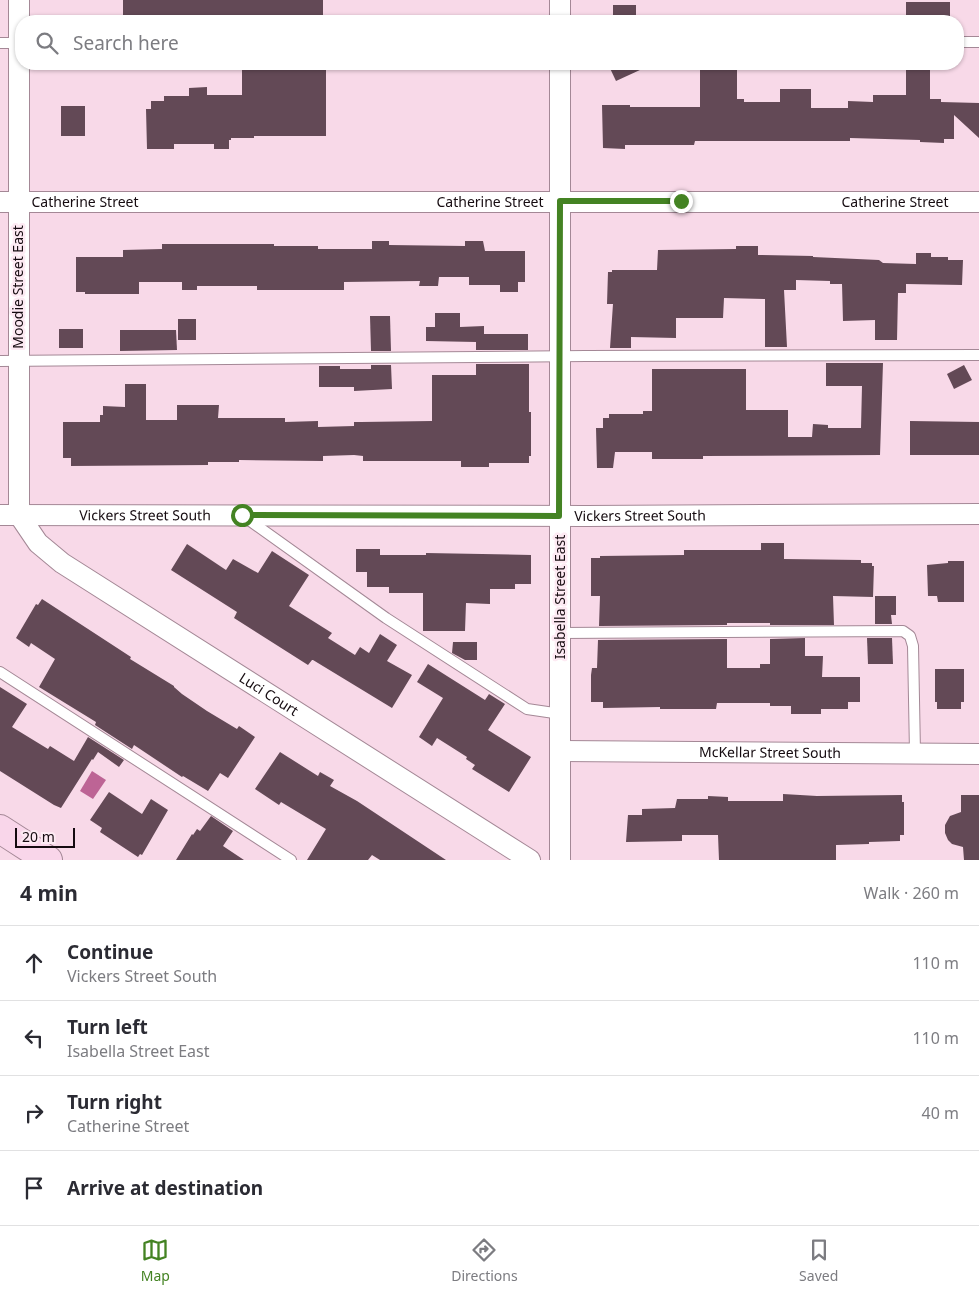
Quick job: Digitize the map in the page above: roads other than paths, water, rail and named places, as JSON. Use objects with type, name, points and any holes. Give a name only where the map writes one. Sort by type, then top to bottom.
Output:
[{"type":"street","name":"Moodie Street East","points":[[16,15],[19,0]]},
{"type":"street","points":[[560,0],[560,15]]},
{"type":"street","name":"Moodie Street East","points":[[9,515],[9,43],[15,17]]},
{"type":"street","name":"Isabella Street East","points":[[560,70],[560,860]]},
{"type":"street","name":"Catherine Street","points":[[9,202],[979,202]]},
{"type":"street","name":"Vickers Street South","points":[[9,515],[559,516],[979,514]]},
{"type":"street","name":"Luci Court","points":[[9,515],[62,563],[530,860]]},
{"type":"street","name":"McKellar Street South","points":[[561,751],[979,754]]},
{"type":"street","points":[[0,829],[48,860]]},
{"type":"lane","points":[[964,42],[979,42]]},
{"type":"lane","points":[[9,361],[560,356],[979,355]]},
{"type":"lane","points":[[242,515],[386,618],[527,709],[561,714]]},
{"type":"lane","points":[[560,633],[904,631],[910,636],[913,646],[915,753]]},
{"type":"lane","points":[[0,672],[291,860]]}]
